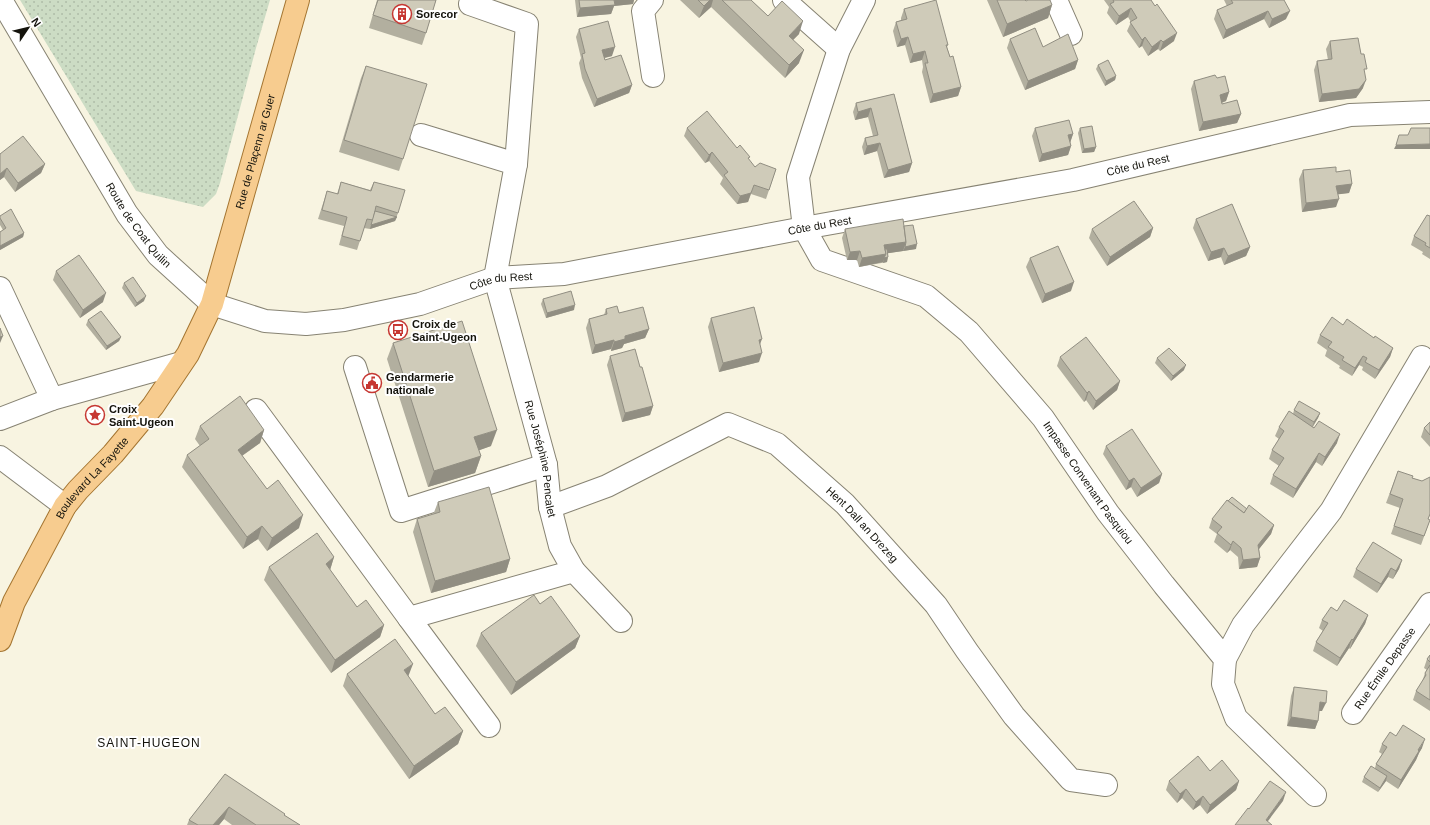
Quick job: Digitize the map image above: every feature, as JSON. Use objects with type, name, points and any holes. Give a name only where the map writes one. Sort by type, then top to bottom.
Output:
[{"type":"main road","name":"Rue de Plaçenn ar Guer","points":[[212,304],[298,0]]},
{"type":"main road","name":"Boulevard La Fayette","points":[[0,640],[14,602],[65,506],[78,490],[113,454],[153,406],[188,354],[212,304]]},
{"type":"street","name":"Route de Coat Quilin","points":[[1,0],[127,214],[158,255],[212,304]]},
{"type":"street","points":[[652,0],[643,11],[653,76]]},
{"type":"street","points":[[784,0],[839,49]]},
{"type":"street","points":[[804,228],[798,176],[839,49],[864,0]]},
{"type":"street","points":[[1056,0],[1071,34]]},
{"type":"street","points":[[470,4],[527,24],[516,164],[495,278]]},
{"type":"street","name":"Côte du Rest","points":[[212,304],[265,321],[306,324],[344,320],[420,304],[495,278],[564,274],[804,228],[1073,180],[1350,115],[1430,112]]},
{"type":"street","points":[[421,134],[516,164]]},
{"type":"street","name":"Impasse Convenant Pasquiou","points":[[804,228],[822,260],[926,296],[969,332],[1043,418],[1108,513],[1164,585],[1225,659]]},
{"type":"street","name":"Rue Joséphine Pencalet","points":[[495,278],[546,465],[550,507],[560,546],[574,571],[621,621]]},
{"type":"street","points":[[0,288],[52,399]]},
{"type":"street","points":[[1315,795],[1236,718],[1223,684],[1225,659],[1243,625],[1331,511],[1422,357]]},
{"type":"street","points":[[0,419],[52,399],[181,363]]},
{"type":"street","points":[[355,367],[401,511],[546,465]]},
{"type":"street","points":[[256,410],[489,726]]},
{"type":"street","name":"Hent Dall an Drezeg","points":[[550,507],[607,486],[728,424],[776,444],[845,504],[936,605],[1014,716],[1072,780],[1106,786]]},
{"type":"street","points":[[0,457],[65,506]]},
{"type":"street","points":[[409,618],[574,571]]},
{"type":"street","name":"Rue Émile Depasse","points":[[1353,713],[1430,604]]},
{"type":"green space","points":[[20,0],[270,0],[220,183],[216,194],[203,207],[136,191]]},
{"type":"building","name":"Sorecor","points":[[378,0],[436,0],[426,33],[373,15]]},
{"type":"building","points":[[579,0],[614,0],[615,5],[580,8]]},
{"type":"building","points":[[698,0],[710,0],[704,6]]},
{"type":"building","points":[[722,0],[751,0],[768,16],[782,1],[803,21],[789,36],[804,50],[789,65]]},
{"type":"building","points":[[936,0],[948,45],[946,45],[950,57],[953,56],[961,87],[933,94],[925,63],[928,63],[925,51],[913,54],[908,37],[901,39],[896,22],[907,19],[904,9]]},
{"type":"building","points":[[997,0],[1050,0],[1052,5],[1007,24]]},
{"type":"building","points":[[1113,0],[1151,0],[1155,6],[1157,4],[1177,33],[1163,42],[1161,40],[1152,47],[1145,37],[1142,40],[1130,22],[1137,18],[1131,8],[1119,16],[1110,4],[1114,2]]},
{"type":"building","points":[[1231,0],[1284,0],[1290,11],[1272,19],[1268,11],[1226,30],[1217,10],[1233,3]]},
{"type":"building","points":[[608,21],[615,47],[602,50],[605,60],[621,55],[632,85],[597,99],[585,69],[582,54],[585,53],[579,29]]},
{"type":"building","points":[[1035,28],[1043,47],[1068,34],[1078,60],[1028,81],[1010,39]]},
{"type":"building","points":[[1358,38],[1361,54],[1364,54],[1367,69],[1364,69],[1366,80],[1359,89],[1322,94],[1317,61],[1332,59],[1330,41]]},
{"type":"building","points":[[1108,60],[1116,76],[1106,81],[1098,65]]},
{"type":"building","points":[[366,66],[427,84],[403,159],[344,140]]},
{"type":"building","points":[[1215,75],[1217,78],[1225,76],[1229,92],[1220,95],[1222,104],[1237,100],[1241,114],[1203,122],[1194,81]]},
{"type":"building","points":[[894,94],[912,163],[888,170],[880,143],[867,146],[865,138],[878,135],[871,108],[858,112],[856,103]]},
{"type":"building","points":[[707,111],[737,148],[740,145],[750,157],[748,158],[755,167],[760,163],[776,169],[769,190],[754,185],[751,193],[740,196],[724,175],[728,172],[712,152],[709,155],[687,128]]},
{"type":"building","points":[[1069,120],[1073,134],[1068,135],[1071,146],[1042,154],[1035,128]]},
{"type":"building","points":[[1092,126],[1096,147],[1084,149],[1080,128]]},
{"type":"building","points":[[1411,128],[1430,128],[1430,144],[1396,145],[1399,135],[1408,135]]},
{"type":"building","points":[[23,136],[45,164],[18,183],[7,168],[0,174],[0,154]]},
{"type":"building","points":[[1336,167],[1336,172],[1350,170],[1352,184],[1336,186],[1339,199],[1306,203],[1303,170]]},
{"type":"building","points":[[341,182],[371,191],[374,182],[405,190],[398,213],[376,206],[373,220],[367,219],[360,241],[342,236],[347,217],[322,210],[327,191],[338,194]]},
{"type":"building","points":[[1134,201],[1153,228],[1110,257],[1092,229]]},
{"type":"building","points":[[1232,204],[1250,247],[1228,256],[1224,248],[1211,252],[1196,219]]},
{"type":"building","points":[[11,209],[24,233],[0,246],[0,232],[6,228],[0,216]]},
{"type":"building","points":[[375,211],[397,217],[371,225]]},
{"type":"building","points":[[1427,215],[1430,216],[1430,248],[1425,245],[1426,243],[1414,236]]},
{"type":"building","points":[[903,219],[906,242],[884,245],[886,254],[862,258],[860,251],[850,252],[845,229]]},
{"type":"building","points":[[913,225],[917,244],[905,247],[906,242],[904,226]]},
{"type":"building","points":[[1058,246],[1074,282],[1045,294],[1030,258]]},
{"type":"building","points":[[885,249],[887,249],[888,257],[884,258],[886,254]]},
{"type":"building","points":[[79,255],[106,293],[83,310],[56,271]]},
{"type":"building","points":[[133,277],[146,296],[137,303],[124,283]]},
{"type":"building","points":[[571,291],[575,305],[547,313],[543,299]]},
{"type":"building","points":[[617,306],[619,313],[643,307],[649,329],[625,336],[625,339],[595,345],[589,319],[607,314],[606,309]]},
{"type":"building","points":[[754,307],[762,339],[759,340],[762,353],[723,363],[711,318]]},
{"type":"building","points":[[101,311],[121,337],[107,346],[88,320]]},
{"type":"building","points":[[1332,317],[1343,325],[1347,319],[1374,338],[1375,336],[1393,348],[1379,370],[1365,362],[1367,358],[1363,356],[1355,368],[1342,360],[1344,357],[1328,347],[1332,342],[1320,335]]},
{"type":"building","points":[[462,321],[497,430],[474,437],[481,456],[434,471],[393,343]]},
{"type":"building","points":[[0,328],[3,336],[0,337]]},
{"type":"building","points":[[1086,337],[1120,381],[1096,401],[1089,391],[1087,393],[1060,357]]},
{"type":"building","points":[[1169,348],[1186,365],[1173,376],[1157,358]]},
{"type":"building","points":[[635,349],[640,367],[642,367],[653,406],[625,413],[610,356]]},
{"type":"building","points":[[240,396],[264,430],[238,450],[267,489],[278,480],[303,515],[272,538],[262,526],[247,537],[187,455],[209,439],[200,426]]},
{"type":"building","points":[[1299,401],[1320,413],[1314,422],[1294,410]]},
{"type":"building","points":[[1289,411],[1314,428],[1319,421],[1340,434],[1325,457],[1319,453],[1296,489],[1273,475],[1284,458],[1272,450],[1284,431],[1279,427]]},
{"type":"building","points":[[1430,422],[1430,435],[1424,428]]},
{"type":"building","points":[[1132,429],[1162,474],[1141,488],[1134,478],[1129,481],[1106,446]]},
{"type":"building","points":[[1398,471],[1422,481],[1430,477],[1430,514],[1428,519],[1430,520],[1424,536],[1394,526],[1403,499],[1390,494]]},
{"type":"building","points":[[489,487],[510,559],[435,581],[417,519],[440,512],[438,502]]},
{"type":"building","points":[[1232,497],[1247,509],[1244,513],[1228,501]]},
{"type":"building","points":[[1227,500],[1244,513],[1249,505],[1274,525],[1258,545],[1260,558],[1243,560],[1241,548],[1233,541],[1231,545],[1217,533],[1222,527],[1212,519]]},
{"type":"building","points":[[317,533],[334,557],[326,564],[357,607],[366,600],[384,625],[335,660],[269,567]]},
{"type":"building","points":[[1373,542],[1402,560],[1396,571],[1391,568],[1381,584],[1356,569]]},
{"type":"building","points":[[534,595],[540,604],[551,596],[580,636],[516,682],[481,633]]},
{"type":"building","points":[[1344,600],[1368,615],[1340,658],[1316,642],[1328,623],[1322,620],[1331,607],[1337,611]]},
{"type":"building","points":[[395,639],[413,664],[404,670],[435,714],[445,707],[463,731],[414,766],[347,674]]},
{"type":"building","points":[[1430,655],[1430,662],[1427,659]]},
{"type":"building","points":[[1430,665],[1430,700],[1416,691],[1426,675],[1425,673]]},
{"type":"building","points":[[1294,687],[1327,691],[1326,703],[1320,702],[1318,721],[1291,717]]},
{"type":"building","points":[[1403,725],[1425,739],[1401,780],[1376,764],[1387,747],[1382,744],[1390,732],[1396,736]]},
{"type":"building","points":[[1198,756],[1210,771],[1222,760],[1239,781],[1210,805],[1203,796],[1196,802],[1186,789],[1180,794],[1169,781]]},
{"type":"building","points":[[1371,766],[1387,776],[1380,788],[1364,777]]},
{"type":"building","points":[[225,774],[300,825],[256,825],[229,807],[213,825],[198,825],[189,820]]},
{"type":"building","points":[[1270,781],[1286,792],[1266,820],[1272,825],[1235,825],[1248,808],[1249,809]]},
{"type":"place","name":"Sorecor","points":[[402,14]]},
{"type":"place","name":"Croix de Saint-Ugeon","points":[[398,330]]},
{"type":"place","name":"Gendarmerie nationale","points":[[372,383]]},
{"type":"place","name":"Croix Saint-Ugeon","points":[[95,415]]},
{"type":"district","name":"SAINT-HUGEON","points":[[149,743]]}]
